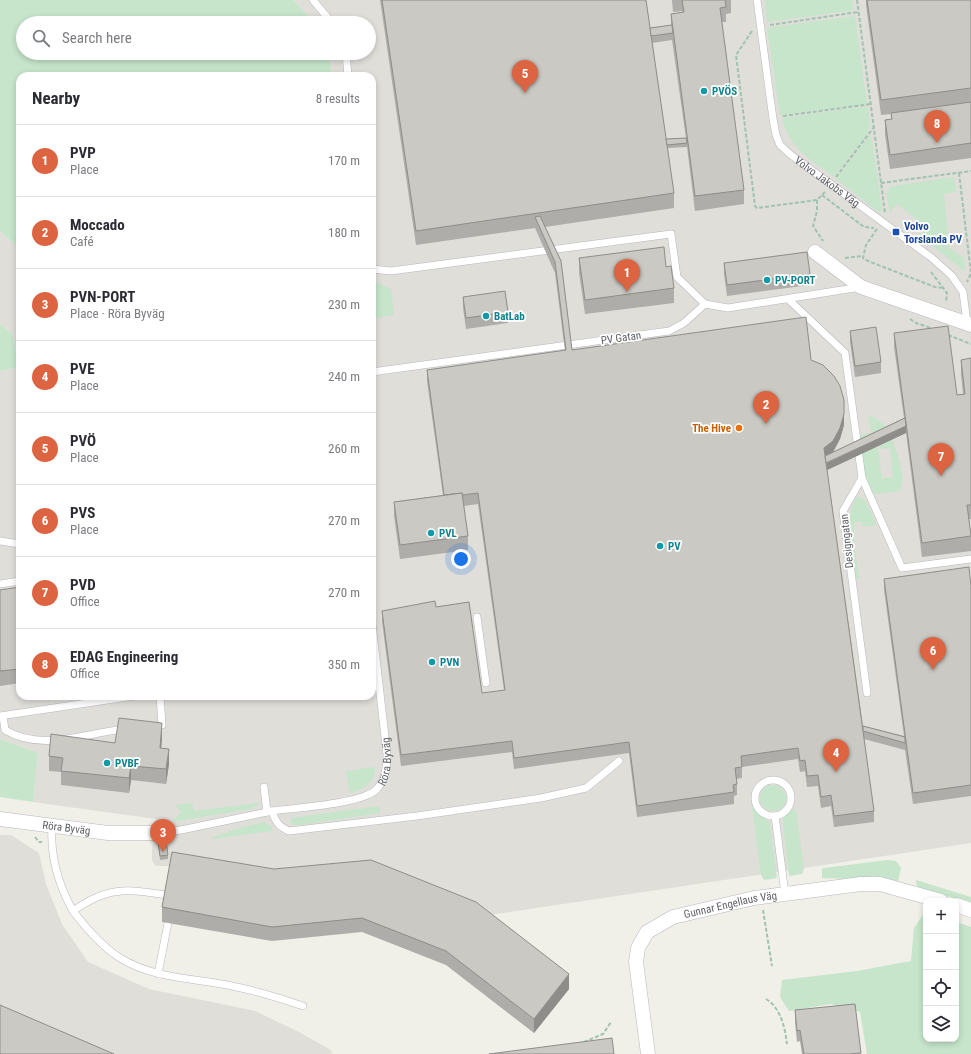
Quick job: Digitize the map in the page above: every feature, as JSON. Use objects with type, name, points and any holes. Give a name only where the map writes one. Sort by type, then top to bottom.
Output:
[{"type":"street","name":"Volvo Jakobs Väg","points":[[819,247],[861,287],[969,324]]},
{"type":"street","name":"Röra Byväg","points":[[0,819],[121,834],[158,833]]},
{"type":"street","name":"Gunnar Engellaus Väg","points":[[648,1054],[636,962],[638,948],[647,932],[673,917],[760,897],[861,884],[880,884],[930,898]]},
{"type":"street","points":[[959,906],[971,910]]},
{"type":"lane","points":[[313,0],[326,16]]},
{"type":"lane","name":"Volvo Jakobs Väg","points":[[757,0],[773,118],[776,135],[780,145],[801,164],[932,258],[952,276],[963,292],[969,324]]},
{"type":"lane","points":[[347,60],[348,72]]},
{"type":"lane","points":[[376,269],[391,271],[671,234],[677,276],[705,304],[728,308],[861,287]]},
{"type":"lane","points":[[788,299],[845,353],[862,478],[902,568],[971,559]]},
{"type":"lane","name":"PV Gatan","points":[[376,371],[668,331],[684,323],[705,304]]},
{"type":"lane","name":"Designgatan","points":[[862,478],[843,511],[867,694]]},
{"type":"lane","points":[[0,541],[16,543]]},
{"type":"lane","points":[[0,584],[16,582]]},
{"type":"lane","points":[[477,617],[486,683]]},
{"type":"lane","name":"Röra Byväg","points":[[158,833],[181,830],[269,812],[359,799],[378,789],[387,770],[387,754],[376,672]]},
{"type":"lane","points":[[108,700],[2,716],[5,730],[15,736],[41,741],[133,728]]},
{"type":"lane","points":[[148,726],[162,725],[160,700]]},
{"type":"lane","points":[[264,787],[269,812],[282,828],[289,831],[417,816],[541,798],[586,788],[619,761]]},
{"type":"lane","points":[[773,781],[784,785],[790,795],[790,801],[785,811],[775,816],[764,814],[759,810],[755,799],[758,788],[762,784],[773,781]]},
{"type":"lane","points":[[775,816],[785,894]]},
{"type":"lane","points":[[52,826],[51,840],[53,862],[62,889],[73,910],[88,930],[120,958],[142,969],[158,974],[266,993],[303,1006]]},
{"type":"lane","points":[[73,910],[89,900],[109,892],[135,891],[167,895]]},
{"type":"lane","points":[[158,974],[168,923]]},
{"type":"path","points":[[857,0],[886,211],[881,222],[866,245],[862,256]]},
{"type":"path","points":[[858,12],[753,27],[736,55],[754,205],[758,208],[817,200],[874,127]]},
{"type":"path","points":[[773,118],[871,104]]},
{"type":"path","points":[[881,183],[971,171]]},
{"type":"path","points":[[959,173],[971,273],[963,292]]},
{"type":"path","points":[[822,195],[864,227],[876,229],[882,233]]},
{"type":"path","points":[[817,200],[817,211],[813,226],[819,247]]},
{"type":"path","points":[[842,259],[862,256]]},
{"type":"path","points":[[862,256],[868,262],[934,287],[944,288]]},
{"type":"path","points":[[929,270],[944,288],[948,298],[944,315]]},
{"type":"path","points":[[760,897],[772,966]]},
{"type":"path","points":[[766,999],[772,1002],[785,1025],[787,1044]]},
{"type":"path","points":[[580,1044],[603,1034],[611,1022]]},
{"type":"shaded area","points":[[293,0],[971,0],[971,843],[476,917],[172,866],[156,866],[152,861],[152,845],[158,843],[156,819],[33,802],[38,753],[0,739],[0,371],[16,368],[16,700],[376,700],[376,72],[331,72],[330,60],[376,60],[376,16],[308,16]]},
{"type":"shaded area","points":[[0,231],[16,245],[16,351],[13,335],[0,324]]},
{"type":"shaded area","points":[[0,835],[11,835],[39,853],[46,884],[62,924],[88,962],[149,989],[255,1011],[299,1032],[331,1050],[332,1054],[0,1054]]},
{"type":"green space","points":[[0,0],[293,0],[308,16],[16,16],[16,60],[330,60],[331,72],[16,72],[16,245],[0,231]]},
{"type":"green space","points":[[765,0],[852,0],[854,10],[767,22]]},
{"type":"green space","points":[[855,16],[867,104],[780,115],[767,28]]},
{"type":"green space","points":[[868,106],[870,125],[867,135],[834,177],[795,145],[785,128],[782,118]]},
{"type":"green space","points":[[871,134],[882,209],[880,213],[836,179]]},
{"type":"green space","points":[[954,177],[956,192],[944,194],[949,248],[964,258],[965,271],[920,236],[924,231],[914,223],[916,219],[897,204],[890,213],[886,193],[892,186]]},
{"type":"green space","points":[[376,282],[391,289],[394,315],[376,318]]},
{"type":"green space","points":[[0,324],[13,335],[16,351],[16,368],[0,371]]},
{"type":"green space","points":[[868,415],[884,425],[891,438],[899,458],[901,468],[902,485],[899,491],[876,494],[871,492],[865,477],[859,436],[869,433],[878,450],[882,479],[893,477],[890,448],[881,449],[872,433]]},
{"type":"green space","points":[[857,497],[865,500],[876,523],[874,526],[861,526],[863,525],[862,521],[854,523],[854,542],[859,579],[855,579],[850,548],[849,526],[852,506]]},
{"type":"green space","points":[[0,739],[38,753],[33,802],[0,797]]},
{"type":"green space","points":[[375,767],[375,772],[371,781],[359,790],[350,793],[346,771]]},
{"type":"green space","points":[[773,785],[782,789],[786,798],[782,807],[773,811],[764,807],[760,798],[764,789]]},
{"type":"green space","points":[[751,800],[757,813],[765,818],[770,824],[777,878],[764,880],[761,875]]},
{"type":"green space","points":[[192,803],[194,811],[259,803],[257,806],[250,809],[172,822],[181,812],[175,805]]},
{"type":"green space","points":[[379,806],[380,813],[299,825],[293,825],[291,822],[291,818]]},
{"type":"green space","points":[[792,809],[796,810],[804,869],[802,874],[789,876],[783,823],[785,816]]},
{"type":"green space","points":[[265,822],[272,827],[272,831],[212,839],[213,837],[246,826]]},
{"type":"green space","points":[[887,860],[896,861],[901,868],[898,881],[875,876],[851,879],[822,878],[822,869],[824,868]]},
{"type":"green space","points":[[916,880],[971,897],[971,903],[959,899],[959,898],[954,898],[917,886]]},
{"type":"green space","points":[[923,915],[923,1042],[959,1042],[959,923],[971,927],[971,1054],[867,1054],[860,1012],[831,1004],[789,1011],[780,997],[782,980],[857,971],[911,961],[914,928]]},
{"type":"building","points":[[382,0],[646,0],[674,193],[416,231]]},
{"type":"building","name":"PVÖS","points":[[682,0],[725,0],[726,7],[720,8],[744,190],[695,196],[671,14],[684,12]]},
{"type":"building","points":[[867,0],[971,0],[971,88],[881,100]]},
{"type":"building","points":[[672,25],[673,33],[651,36],[650,28]]},
{"type":"building","points":[[971,102],[971,143],[890,155],[885,120],[892,119],[891,113]]},
{"type":"building","points":[[686,138],[687,143],[667,145],[666,139]]},
{"type":"building","name":"PV","points":[[540,216],[561,261],[572,350],[806,317],[811,360],[823,365],[834,376],[840,386],[844,400],[844,414],[840,428],[833,441],[824,448],[874,811],[834,816],[831,795],[821,797],[818,775],[807,776],[805,760],[800,761],[798,748],[741,756],[742,767],[735,768],[737,784],[733,785],[734,792],[637,806],[629,742],[514,758],[512,741],[401,755],[382,611],[435,601],[436,607],[469,602],[482,693],[505,690],[478,493],[444,495],[427,370],[566,350],[555,262],[535,217]]},
{"type":"building","points":[[664,247],[666,267],[671,266],[674,288],[585,300],[579,258]]},
{"type":"building","points":[[807,252],[810,274],[727,285],[724,263]]},
{"type":"building","points":[[505,291],[508,312],[466,318],[463,297]]},
{"type":"building","points":[[948,326],[957,395],[965,394],[961,360],[971,358],[971,505],[967,505],[971,536],[922,543],[894,333]]},
{"type":"building","points":[[876,327],[881,362],[855,366],[850,331]]},
{"type":"building","points":[[905,418],[906,426],[826,463],[825,456]]},
{"type":"building","name":"PVL","points":[[462,493],[468,536],[400,545],[394,502]]},
{"type":"building","points":[[969,567],[971,586],[971,785],[913,793],[884,579]]},
{"type":"building","points":[[16,588],[16,669],[0,671],[0,590]]},
{"type":"building","name":"PVBF","points":[[119,718],[162,723],[160,748],[169,749],[166,769],[131,766],[129,778],[61,771],[63,758],[49,756],[51,734],[115,743]]},
{"type":"building","points":[[863,726],[905,737],[905,743],[863,731]]},
{"type":"building","points":[[166,841],[168,855],[160,856],[158,842]]},
{"type":"building","points":[[172,852],[274,869],[371,860],[476,902],[569,974],[534,1019],[446,951],[362,918],[272,927],[162,907]]},
{"type":"building","points":[[855,1004],[861,1053],[804,1054],[800,1030],[797,1031],[795,1010]]},
{"type":"building","points":[[0,1005],[114,1054],[0,1054]]},
{"type":"building","points":[[612,1038],[614,1054],[489,1054]]},
{"type":"place","name":"PVÖS","points":[[704,91]]},
{"type":"place","name":"PVÖ","points":[[525,93]]},
{"type":"place","name":"EDAG Engineering","points":[[937,143]]},
{"type":"place","name":"Volvo Torslanda PV","points":[[896,232]]},
{"type":"place","name":"PV-PORT","points":[[767,280]]},
{"type":"place","name":"PVP","points":[[627,292]]},
{"type":"place","name":"BatLab","points":[[486,316]]},
{"type":"place","name":"Moccado","points":[[766,424]]},
{"type":"place","name":"The Hive","points":[[739,428]]},
{"type":"place","name":"PVD","points":[[941,476]]},
{"type":"place","name":"PVL","points":[[431,533]]},
{"type":"place","name":"PV","points":[[660,546]]},
{"type":"place","name":"PVN","points":[[432,662]]},
{"type":"place","name":"PVS","points":[[933,670]]},
{"type":"place","name":"PVBF","points":[[107,763]]},
{"type":"place","name":"PVE","points":[[836,772]]},
{"type":"place","name":"PVN-PORT","points":[[163,852]]}]
